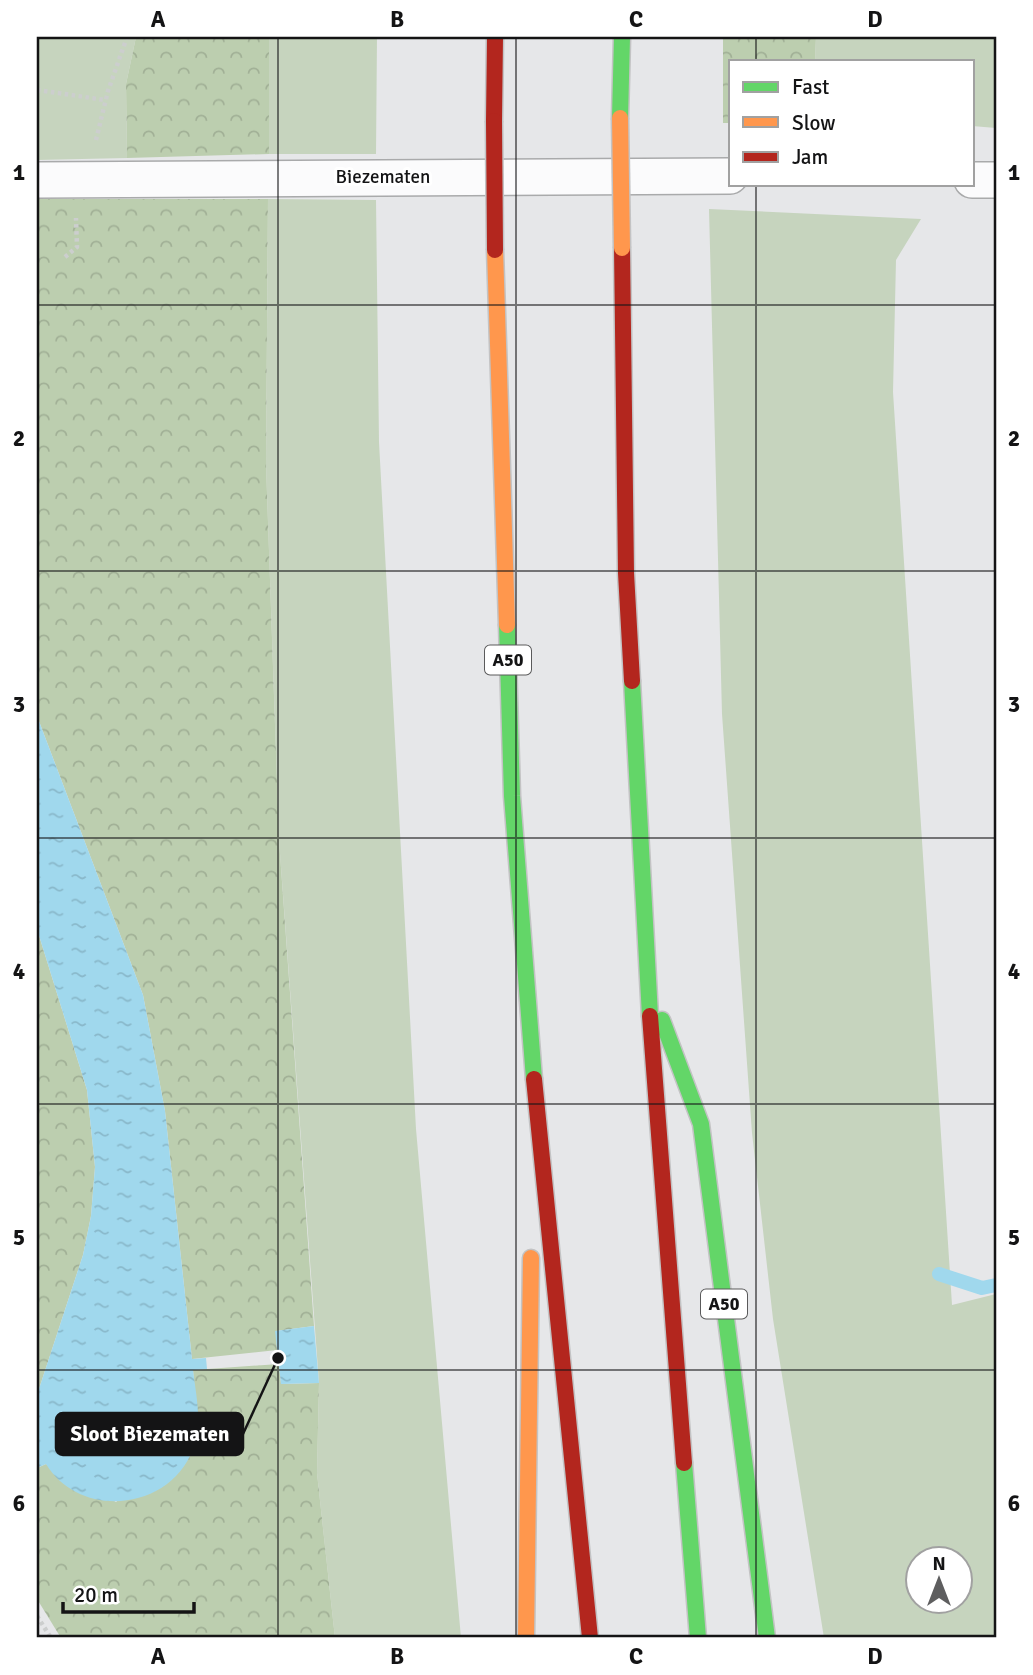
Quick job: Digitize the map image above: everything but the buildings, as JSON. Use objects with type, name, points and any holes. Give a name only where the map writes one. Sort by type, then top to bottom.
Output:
[{"type":"highway","name":"A50","points":[[495,37],[495,250],[512,796],[533,1070],[590,1638]]},
{"type":"highway","name":"A50","points":[[622,37],[620,118],[626,573],[647,979],[698,1638]]},
{"type":"highway","name":"A50","points":[[647,979],[701,1124],[767,1638]]},
{"type":"highway","name":"A50","points":[[526,1638],[533,1070]]},
{"type":"street","name":"Biezematen","points":[[37,180],[729,176]]},
{"type":"street","points":[[974,180],[996,180]]},
{"type":"path","points":[[88,178],[105,100],[127,37]]},
{"type":"path","points":[[37,90],[105,100]]},
{"type":"path","points":[[37,1616],[51,1638]]},
{"type":"green space","points":[[37,37],[136,37],[126,84],[127,158],[37,160]]},
{"type":"green space","points":[[136,37],[269,37],[269,154],[127,158],[126,84]]},
{"type":"green space","points":[[269,37],[377,37],[376,154],[269,154]]},
{"type":"green space","points":[[723,37],[816,37],[815,60],[729,60],[729,123],[723,123]]},
{"type":"green space","points":[[816,37],[996,37],[996,128],[974,126],[974,60],[815,60]]},
{"type":"green space","points":[[37,199],[268,199],[266,464],[279,840],[314,1326],[276,1331],[277,1350],[192,1359],[165,1111],[143,995],[37,716]]},
{"type":"green space","points":[[268,199],[376,200],[379,442],[416,1129],[461,1638],[335,1638],[317,1473],[319,1383],[279,840],[266,464]]},
{"type":"green space","points":[[709,209],[921,219],[896,260],[893,392],[952,1305],[996,1294],[996,1638],[824,1638],[773,1319],[752,1133],[722,714]]},
{"type":"green space","points":[[37,929],[87,1090],[95,1167],[91,1216],[83,1255],[37,1395]]},
{"type":"green space","points":[[279,1364],[281,1384],[319,1383],[317,1473],[335,1638],[61,1638],[37,1599],[37,1468],[46,1464],[116,1502],[198,1431],[193,1370]]},
{"type":"water","points":[[37,716],[143,995],[165,1111],[192,1359],[206,1358],[207,1369],[193,1370],[198,1430],[193,1449],[181,1470],[165,1485],[145,1496],[124,1501],[101,1500],[80,1494],[61,1482],[46,1464],[37,1468],[37,1395],[83,1255],[91,1216],[95,1167],[87,1090],[37,929]]},
{"type":"water","points":[[314,1326],[319,1383],[281,1384],[275,1331]]},
{"type":"waterway","points":[[939,1274],[982,1288],[996,1285]]},
{"type":"traffic: fast","points":[[620,118],[622,37]]},
{"type":"traffic: fast","points":[[507,625],[512,796],[534,1079]]},
{"type":"traffic: fast","points":[[632,681],[650,1016]]},
{"type":"traffic: fast","points":[[662,1020],[701,1124],[767,1638]]},
{"type":"traffic: fast","points":[[684,1463],[698,1638]]},
{"type":"traffic: slow","points":[[620,118],[622,248]]},
{"type":"traffic: slow","points":[[495,250],[507,625]]},
{"type":"traffic: slow","points":[[526,1638],[531,1258]]},
{"type":"traffic: jam","points":[[494,121],[495,37]]},
{"type":"traffic: jam","points":[[494,121],[495,250]]},
{"type":"traffic: jam","points":[[622,248],[626,573],[632,681]]},
{"type":"traffic: jam","points":[[650,1016],[684,1463]]},
{"type":"traffic: jam","points":[[534,1079],[590,1638]]},
{"type":"place","name":"Sloot Biezematen","points":[[278,1358]]}]
